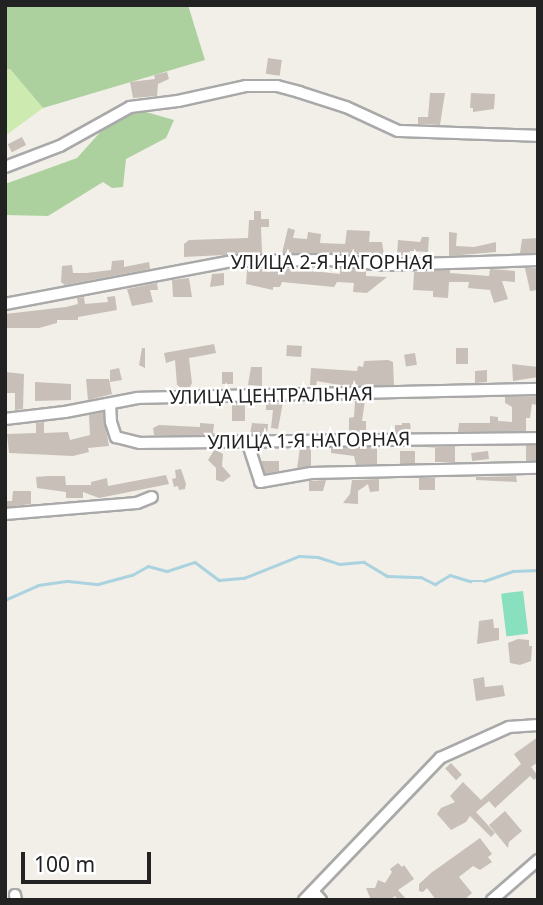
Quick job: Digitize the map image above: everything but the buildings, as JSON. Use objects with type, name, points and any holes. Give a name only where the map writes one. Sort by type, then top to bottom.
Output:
[{"type":"street","points":[[5,167],[60,146],[130,107],[178,101],[246,86],[276,86],[299,92],[346,107],[398,131],[538,136]]},
{"type":"street","name":"УЛИЦА 2-Я НАГОРНАЯ","points":[[5,304],[233,261],[329,260],[389,265],[538,260]]},
{"type":"street","name":"УЛИЦА ЦЕНТРАЛЬНАЯ","points":[[5,419],[110,404],[120,400],[538,389]]},
{"type":"street","name":"УЛИЦА 1-Я НАГОРНАЯ","points":[[110,404],[111,422],[116,437],[129,442],[248,444],[428,438],[538,438]]},
{"type":"street","name":"УЛИЦА 1-Я НАГОРНАЯ","points":[[248,444],[260,482],[319,472],[391,474],[538,468]]},
{"type":"street","points":[[5,514],[137,503],[152,497]]},
{"type":"street","points":[[304,900],[318,896],[440,758],[509,727],[538,725]]},
{"type":"street","points":[[492,900],[538,860]]},
{"type":"green space","points":[[5,5],[188,5],[205,60],[43,108],[10,69],[5,70]]},
{"type":"green space","points":[[10,69],[43,108],[5,136],[5,70]]},
{"type":"green space","points":[[139,110],[174,120],[166,138],[126,159],[123,187],[112,188],[103,182],[48,216],[5,215],[5,184],[77,158],[104,128]]},
{"type":"green space","points":[[523,591],[528,634],[506,636],[501,594]]},
{"type":"waterway","points":[[5,600],[38,585],[68,581],[98,584],[132,575],[148,566],[167,571],[195,562],[219,580],[244,578],[299,556],[318,557],[339,564],[364,562],[387,576],[421,577],[435,584],[450,575],[470,581],[484,581],[513,571],[538,570]]}]
